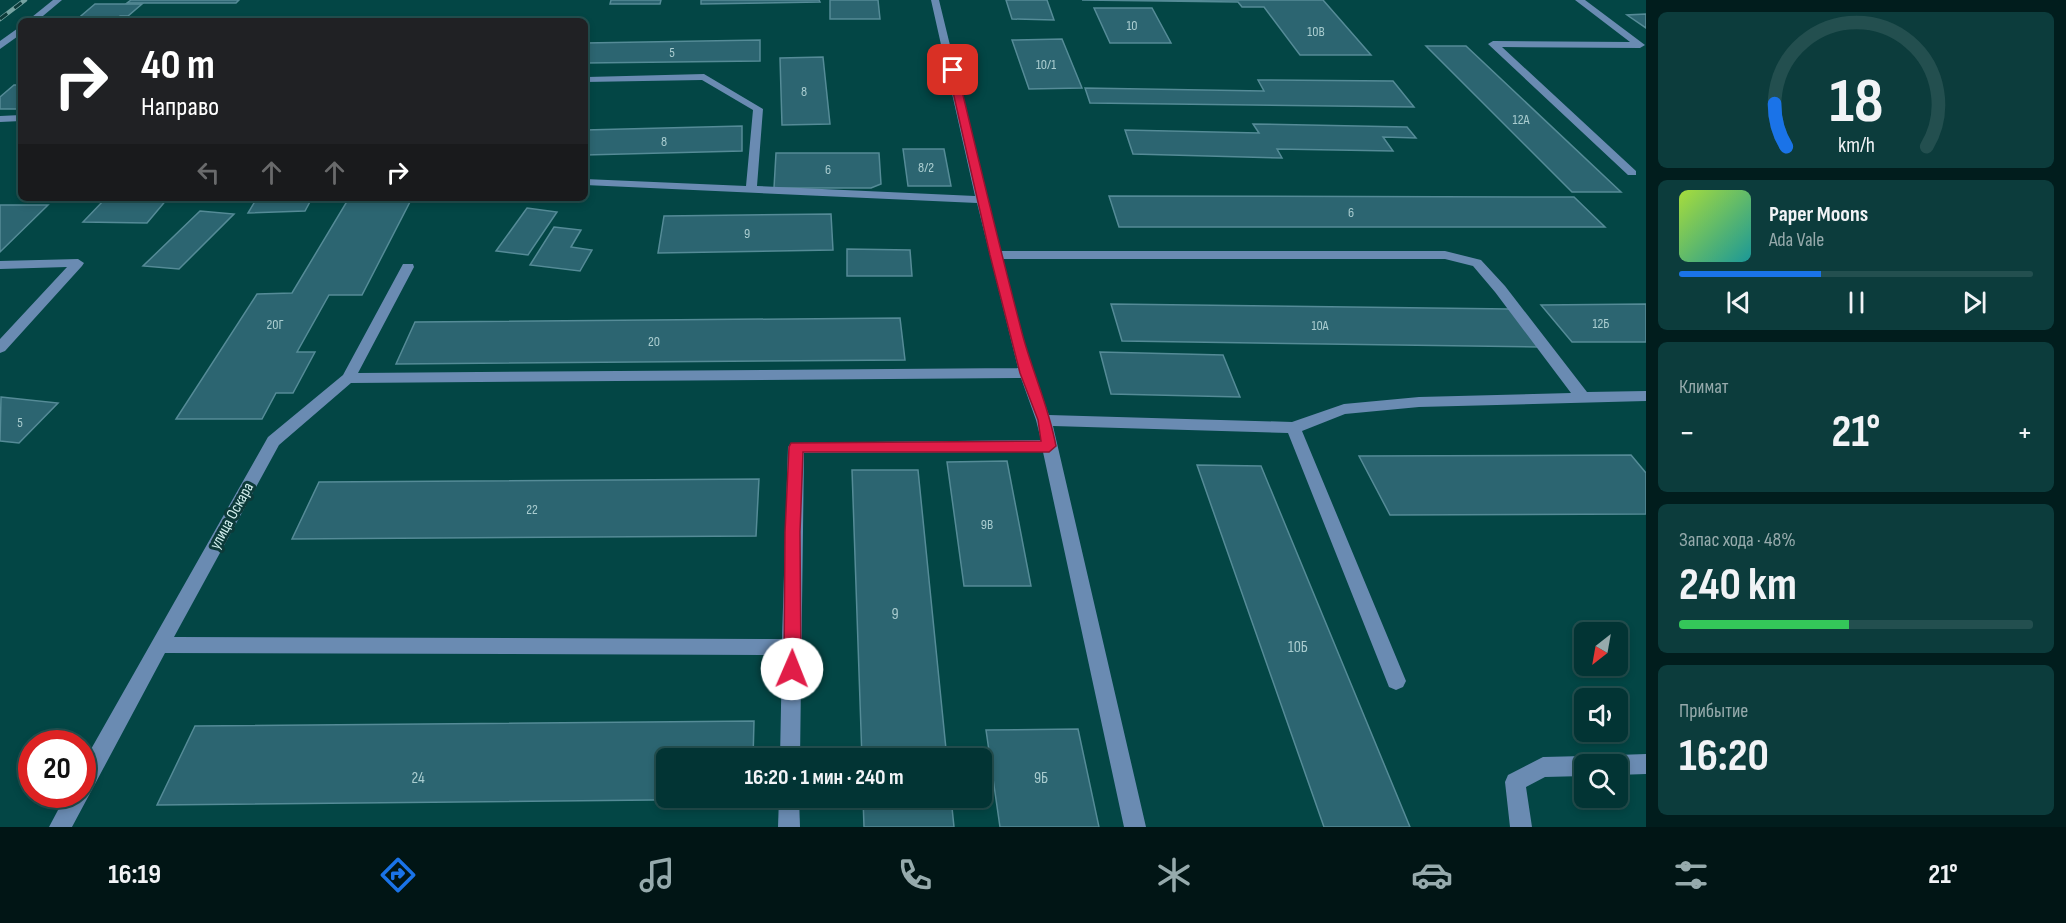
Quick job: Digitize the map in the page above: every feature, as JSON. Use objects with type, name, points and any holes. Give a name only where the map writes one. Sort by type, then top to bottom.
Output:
[{"type":"street","points":[[36,18],[58,0]]},
{"type":"street","points":[[1579,0],[1643,44]]},
{"type":"street","points":[[938,2],[995,255],[1026,373],[1044,420],[1135,827]]},
{"type":"street","points":[[0,46],[18,31]]},
{"type":"street","points":[[1632,173],[1493,44],[1643,44]]},
{"type":"street","points":[[588,80],[704,76],[758,109],[751,191]]},
{"type":"street","points":[[0,119],[18,118]]},
{"type":"street","points":[[588,182],[983,200]]},
{"type":"street","points":[[995,255],[1446,255],[1478,263],[1583,398]]},
{"type":"street","points":[[0,265],[78,263],[0,348]]},
{"type":"street","name":"улица Оскара","points":[[96,761],[273,441],[348,378],[408,267]]},
{"type":"street","points":[[348,378],[1026,373]]},
{"type":"street","points":[[1044,420],[1293,428],[1344,409],[1419,402],[1646,396]]},
{"type":"street","points":[[1293,428],[1396,681]]},
{"type":"street","points":[[790,748],[793,647],[792,532],[796,447],[1049,446]]},
{"type":"street","points":[[161,645],[793,647]]},
{"type":"street","points":[[1628,765],[1646,764]]},
{"type":"street","points":[[1521,827],[1515,782],[1543,767],[1574,766]]},
{"type":"street","points":[[60,827],[71,808]]},
{"type":"street","points":[[789,808],[789,827]]},
{"type":"building","points":[[131,0],[239,0],[236,3],[127,3]]},
{"type":"building","points":[[611,0],[661,0],[660,4],[610,4]]},
{"type":"building","points":[[701,0],[819,0],[820,2],[701,4]]},
{"type":"building","points":[[830,0],[878,0],[880,19],[830,19]]},
{"type":"building","points":[[1006,0],[1047,0],[1054,20],[1012,19]]},
{"type":"building","points":[[1082,0],[1323,0],[1371,55],[1300,55],[1264,7],[1242,7],[1238,2]]},
{"type":"building","points":[[95,4],[142,4],[128,16],[79,18]]},
{"type":"building","points":[[1094,8],[1152,8],[1171,43],[1110,43]]},
{"type":"building","points":[[1646,14],[1646,28],[1627,15]]},
{"type":"building","points":[[1062,39],[1082,88],[1029,89],[1012,40]]},
{"type":"building","points":[[760,40],[760,61],[588,63],[588,43]]},
{"type":"building","points":[[1426,46],[1466,46],[1621,192],[1572,192]]},
{"type":"building","points":[[823,57],[830,124],[782,125],[780,58]]},
{"type":"building","points":[[1258,80],[1393,81],[1414,107],[1090,103],[1085,88],[1264,91]]},
{"type":"building","points":[[14,85],[18,85],[18,109],[0,109],[0,97]]},
{"type":"building","points":[[1253,124],[1407,127],[1416,138],[1383,137],[1393,151],[1277,149],[1282,158],[1133,154],[1125,130],[1259,133]]},
{"type":"building","points":[[742,126],[742,151],[588,155],[588,130]]},
{"type":"building","points":[[903,149],[944,149],[951,186],[908,186]]},
{"type":"building","points":[[776,153],[879,153],[881,184],[871,188],[774,188]]},
{"type":"building","points":[[1109,196],[1574,197],[1605,227],[1119,227]]},
{"type":"building","points":[[103,201],[165,201],[147,223],[83,222]]},
{"type":"building","points":[[255,201],[310,201],[305,211],[248,213]]},
{"type":"building","points":[[347,201],[410,201],[362,295],[329,295],[297,352],[315,352],[293,393],[276,393],[262,419],[176,419],[257,294],[292,293]]},
{"type":"building","points":[[0,205],[48,205],[0,252]]},
{"type":"building","points":[[527,208],[557,212],[528,255],[496,251]]},
{"type":"building","points":[[200,211],[234,214],[179,269],[143,266]]},
{"type":"building","points":[[831,214],[833,250],[658,253],[664,216]]},
{"type":"building","points":[[554,227],[581,230],[571,247],[592,250],[580,271],[530,265]]},
{"type":"building","points":[[847,249],[910,250],[912,276],[847,276]]},
{"type":"building","points":[[1111,304],[1510,309],[1538,347],[1122,341]]},
{"type":"building","points":[[1646,304],[1646,342],[1572,342],[1541,305]]},
{"type":"building","points":[[900,318],[905,360],[396,364],[415,322]]},
{"type":"building","points":[[1100,352],[1223,355],[1240,397],[1111,394]]},
{"type":"building","points":[[1,397],[58,403],[19,443],[0,441]]},
{"type":"building","points":[[1631,455],[1646,473],[1646,514],[1390,515],[1359,456]]},
{"type":"building","points":[[1007,461],[1031,586],[964,586],[947,462]]},
{"type":"building","points":[[1197,465],[1261,466],[1410,827],[1324,827]]},
{"type":"building","points":[[852,470],[918,470],[946,748],[862,748]]},
{"type":"building","points":[[759,479],[756,536],[292,539],[319,482]]},
{"type":"building","points":[[754,721],[753,748],[656,748],[656,800],[157,805],[195,726]]},
{"type":"building","points":[[1078,729],[1099,827],[1000,827],[992,772],[992,748],[989,748],[986,730]]},
{"type":"building","points":[[863,808],[952,808],[954,827],[864,827]]},
{"type":"railway","points":[[0,19],[25,0]]},
{"type":"route","points":[[792,669],[792,532],[796,447],[1049,446],[1044,420],[1026,373],[995,255],[953,70]]}]
